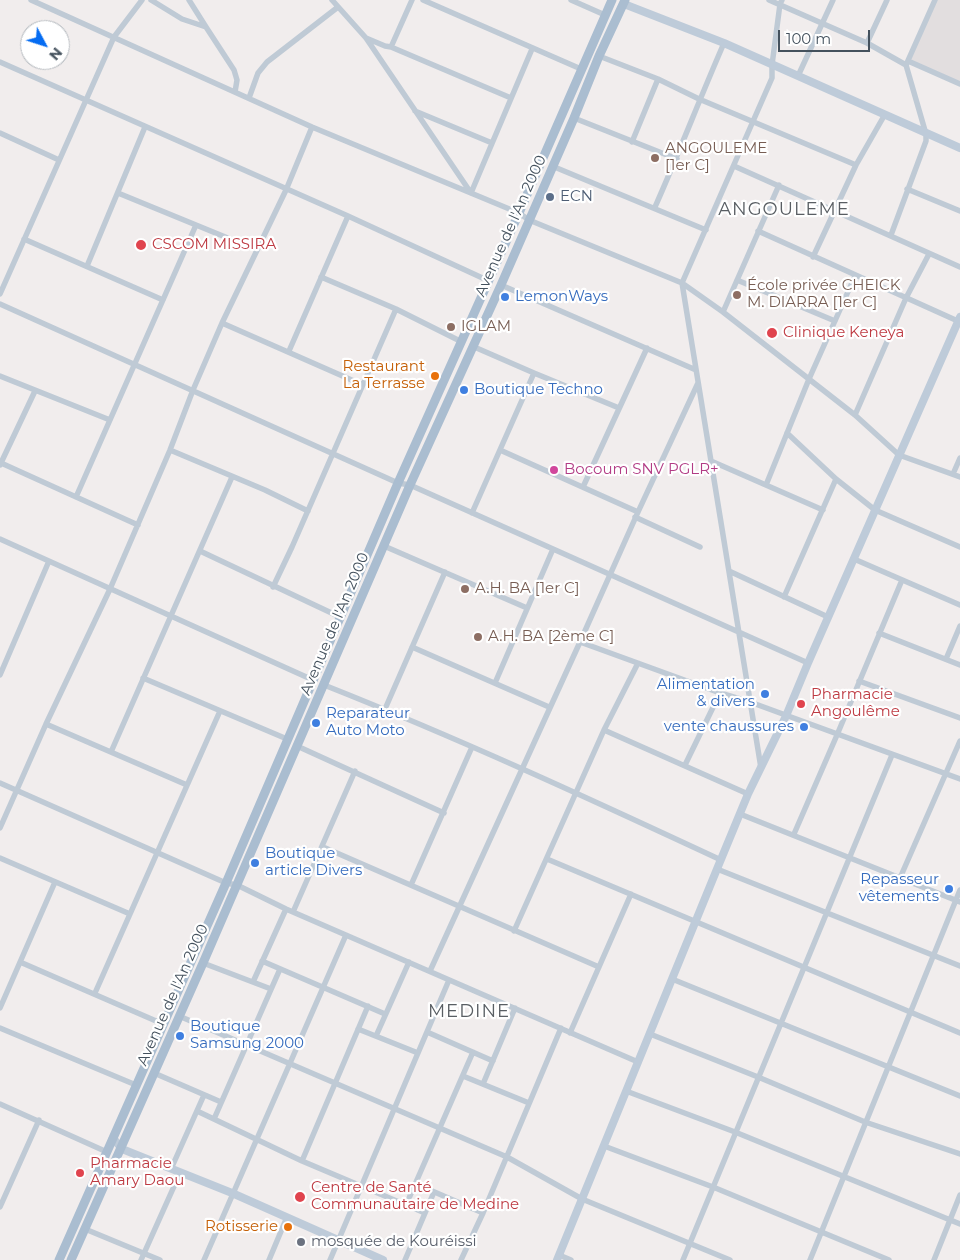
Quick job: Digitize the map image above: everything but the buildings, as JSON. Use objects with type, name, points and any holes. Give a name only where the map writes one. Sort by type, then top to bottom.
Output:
[{"type":"main road","name":"Avenue de l'An 2000","points":[[59,1260],[226,883],[398,483],[520,214],[612,0]]},
{"type":"main road","name":"Avenue de l'An 2000","points":[[71,1260],[122,1149],[410,484],[500,286],[574,118],[599,56],[625,2]]},
{"type":"street","points":[[31,0],[312,127],[682,283],[723,312],[855,415],[899,455],[960,477]]},
{"type":"street","points":[[0,294],[114,37],[142,0]]},
{"type":"street","points":[[151,0],[182,19],[206,27]]},
{"type":"street","points":[[189,0],[234,70],[237,80],[235,92]]},
{"type":"street","points":[[332,0],[366,38],[470,193]]},
{"type":"street","points":[[391,46],[412,0]]},
{"type":"street","points":[[423,0],[581,69]]},
{"type":"street","points":[[572,0],[605,15]]},
{"type":"street","points":[[770,0],[781,2],[907,63],[960,84]]},
{"type":"street","points":[[798,76],[834,0]]},
{"type":"street","points":[[867,43],[887,0]]},
{"type":"street","points":[[891,235],[926,141],[926,134],[907,63],[935,0]]},
{"type":"street","points":[[625,2],[724,43],[884,116],[960,148]]},
{"type":"street","points":[[760,768],[682,283],[772,78],[772,65],[781,2]]},
{"type":"street","points":[[249,98],[258,73],[267,62],[338,7]]},
{"type":"street","points":[[366,38],[385,46],[391,46],[511,98]]},
{"type":"street","points":[[655,207],[677,159],[724,43]]},
{"type":"street","points":[[470,193],[532,48]]},
{"type":"street","points":[[599,56],[658,79],[700,99],[856,165]]},
{"type":"street","points":[[0,62],[348,216],[489,281]]},
{"type":"street","points":[[632,142],[658,79]]},
{"type":"street","points":[[415,111],[492,143]]},
{"type":"street","points":[[813,257],[856,165],[884,116]]},
{"type":"street","points":[[574,118],[677,159]]},
{"type":"street","points":[[87,266],[145,127]]},
{"type":"street","points":[[0,828],[46,724],[110,590],[222,323],[286,190],[312,127]]},
{"type":"street","points":[[0,134],[59,160]]},
{"type":"street","points":[[552,166],[655,207],[706,230]]},
{"type":"street","points":[[734,166],[960,267]]},
{"type":"street","points":[[723,312],[779,185]]},
{"type":"street","points":[[907,189],[960,211]]},
{"type":"street","points":[[118,193],[257,250]]},
{"type":"street","points":[[289,351],[348,216]]},
{"type":"street","points":[[76,497],[196,225]]},
{"type":"street","points":[[571,1260],[558,1258],[720,860],[748,794],[786,716],[959,320],[855,276],[758,231]]},
{"type":"street","points":[[24,239],[163,300]]},
{"type":"street","points":[[855,415],[906,298],[929,254]]},
{"type":"street","points":[[766,485],[809,379],[855,276]]},
{"type":"street","points":[[321,277],[396,309],[462,342]]},
{"type":"street","points":[[737,280],[835,322]]},
{"type":"street","points":[[500,286],[696,370]]},
{"type":"street","points":[[0,304],[398,483],[410,484],[808,663]]},
{"type":"street","points":[[273,587],[396,309]]},
{"type":"street","points":[[222,323],[289,351],[362,385]]},
{"type":"street","points":[[472,346],[619,408]]},
{"type":"street","points":[[583,487],[646,348]]},
{"type":"street","points":[[472,512],[534,373]]},
{"type":"street","points":[[0,376],[110,420]]},
{"type":"street","points":[[430,972],[636,514],[698,383]]},
{"type":"street","points":[[35,390],[0,464],[138,525]]},
{"type":"street","points":[[787,433],[836,479],[875,510],[960,546]]},
{"type":"street","points":[[170,450],[265,490],[308,511]]},
{"type":"street","points":[[500,450],[583,487],[700,547]]},
{"type":"street","points":[[953,474],[960,458]]},
{"type":"street","points":[[711,461],[823,510]]},
{"type":"street","points":[[111,752],[232,477]]},
{"type":"street","points":[[784,597],[836,479]]},
{"type":"street","points":[[0,539],[313,680]]},
{"type":"street","points":[[384,546],[527,608]]},
{"type":"street","points":[[495,683],[553,549]]},
{"type":"street","points":[[200,551],[340,617]]},
{"type":"street","points":[[854,559],[960,605]]},
{"type":"street","points":[[0,675],[49,561]]},
{"type":"street","points":[[729,571],[828,617]]},
{"type":"street","points":[[385,709],[445,572]]},
{"type":"street","points":[[794,834],[902,580]]},
{"type":"street","points":[[946,660],[960,626]]},
{"type":"street","points":[[879,633],[960,665]]},
{"type":"street","points":[[580,642],[960,779]]},
{"type":"street","points":[[412,646],[549,707]]},
{"type":"street","points":[[514,931],[604,730],[638,663]]},
{"type":"street","points":[[143,678],[287,739]]},
{"type":"street","points":[[859,681],[960,718]]},
{"type":"street","points":[[324,685],[385,709],[522,769],[720,860]]},
{"type":"street","points":[[685,765],[720,693]]},
{"type":"street","points":[[95,993],[220,711]]},
{"type":"street","points":[[46,724],[187,785]]},
{"type":"street","points":[[604,730],[748,794]]},
{"type":"street","points":[[900,878],[960,742]]},
{"type":"street","points":[[297,746],[444,813]]},
{"type":"street","points":[[410,885],[444,813],[472,747]]},
{"type":"street","points":[[683,1260],[892,755]]},
{"type":"street","points":[[293,912],[354,771]]},
{"type":"street","points":[[0,783],[226,883],[237,885],[286,909],[638,1062]]},
{"type":"street","points":[[740,814],[958,901]]},
{"type":"street","points":[[322,847],[599,967]]},
{"type":"street","points":[[0,858],[130,914]]},
{"type":"street","points":[[547,859],[960,1033]]},
{"type":"street","points":[[717,869],[960,966]]},
{"type":"street","points":[[0,1008],[55,882]]},
{"type":"street","points":[[810,1260],[933,956],[958,901],[960,890]]},
{"type":"street","points":[[570,1032],[631,894]]},
{"type":"street","points":[[253,982],[286,909]]},
{"type":"street","points":[[204,1260],[346,934]]},
{"type":"street","points":[[262,961],[384,1014]]},
{"type":"street","points":[[20,962],[163,1024]]},
{"type":"street","points":[[376,1036],[384,1014],[409,962]]},
{"type":"street","points":[[203,963],[271,989]]},
{"type":"street","points":[[214,1119],[280,969]]},
{"type":"street","points":[[672,978],[960,1096]]},
{"type":"street","points":[[330,1260],[449,980]]},
{"type":"street","points":[[302,1161],[368,1006]]},
{"type":"street","points":[[483,1084],[515,1008]]},
{"type":"street","points":[[178,1016],[507,1158],[582,1199],[730,1260]]},
{"type":"street","points":[[0,1028],[136,1085]]},
{"type":"street","points":[[461,1260],[483,1214],[561,1028]]},
{"type":"street","points":[[358,1029],[418,1053]]},
{"type":"street","points":[[427,1032],[493,1061]]},
{"type":"street","points":[[650,1034],[865,1122],[960,1154]]},
{"type":"street","points":[[406,1205],[441,1129],[473,1052]]},
{"type":"street","points":[[154,1072],[221,1102]]},
{"type":"street","points":[[463,1076],[529,1103]]},
{"type":"street","points":[[626,1091],[735,1132],[960,1224]]},
{"type":"street","points":[[171,1170],[204,1095]]},
{"type":"street","points":[[0,1104],[107,1152]]},
{"type":"street","points":[[197,1111],[302,1161],[425,1213]]},
{"type":"street","points":[[0,1207],[3,1192],[39,1120]]},
{"type":"street","points":[[113,1138],[122,1149],[232,1193],[384,1260]]},
{"type":"street","points":[[604,1146],[713,1187],[889,1260]]},
{"type":"street","points":[[141,1260],[180,1173]]},
{"type":"street","points":[[416,1184],[483,1214]]},
{"type":"street","points":[[405,1260],[434,1192]]},
{"type":"street","points":[[934,1260],[960,1195]]},
{"type":"street","points":[[269,1260],[287,1217]]},
{"type":"street","points":[[85,1229],[160,1260]]},
{"type":"shaded area","points":[[935,0],[960,0],[960,84],[908,61]]},
{"type":"place","name":"ANGOULEME [1er C]","points":[[655,158]]},
{"type":"place","name":"ECN","points":[[550,197]]},
{"type":"place","name":"CSCOM MISSIRA","points":[[141,245]]},
{"type":"place","name":"École privée CHEICK M. DIARRA [1er C]","points":[[737,295]]},
{"type":"place","name":"LemonWays","points":[[505,297]]},
{"type":"place","name":"IGLAM","points":[[451,327]]},
{"type":"place","name":"Clinique Keneya","points":[[772,333]]},
{"type":"place","name":"Restaurant La Terrasse","points":[[435,376]]},
{"type":"place","name":"Boutique Techno","points":[[464,390]]},
{"type":"place","name":"Bocoum SNV PGLR+","points":[[554,470]]},
{"type":"place","name":"A.H. BA [1er C]","points":[[465,589]]},
{"type":"place","name":"A.H. BA [2ème C]","points":[[478,637]]},
{"type":"place","name":"Alimentation & divers","points":[[765,694]]},
{"type":"place","name":"Pharmacie Angoulême","points":[[801,704]]},
{"type":"place","name":"Reparateur Auto Moto","points":[[316,723]]},
{"type":"place","name":"vente chaussures","points":[[804,727]]},
{"type":"place","name":"Boutique article Divers","points":[[255,863]]},
{"type":"place","name":"Repasseur vêtements","points":[[949,889]]},
{"type":"place","name":"Boutique Samsung 2000","points":[[180,1036]]},
{"type":"place","name":"Pharmacie Amary Daou","points":[[80,1173]]},
{"type":"place","name":"Centre de Santé Communautaire de Medine","points":[[300,1197]]},
{"type":"place","name":"Rotisserie","points":[[288,1227]]},
{"type":"place","name":"mosquée de Kouréissi","points":[[301,1242]]},
{"type":"district","name":"ANGOULEME","points":[[784,210]]},
{"type":"district","name":"MEDINE","points":[[469,1012]]}]
